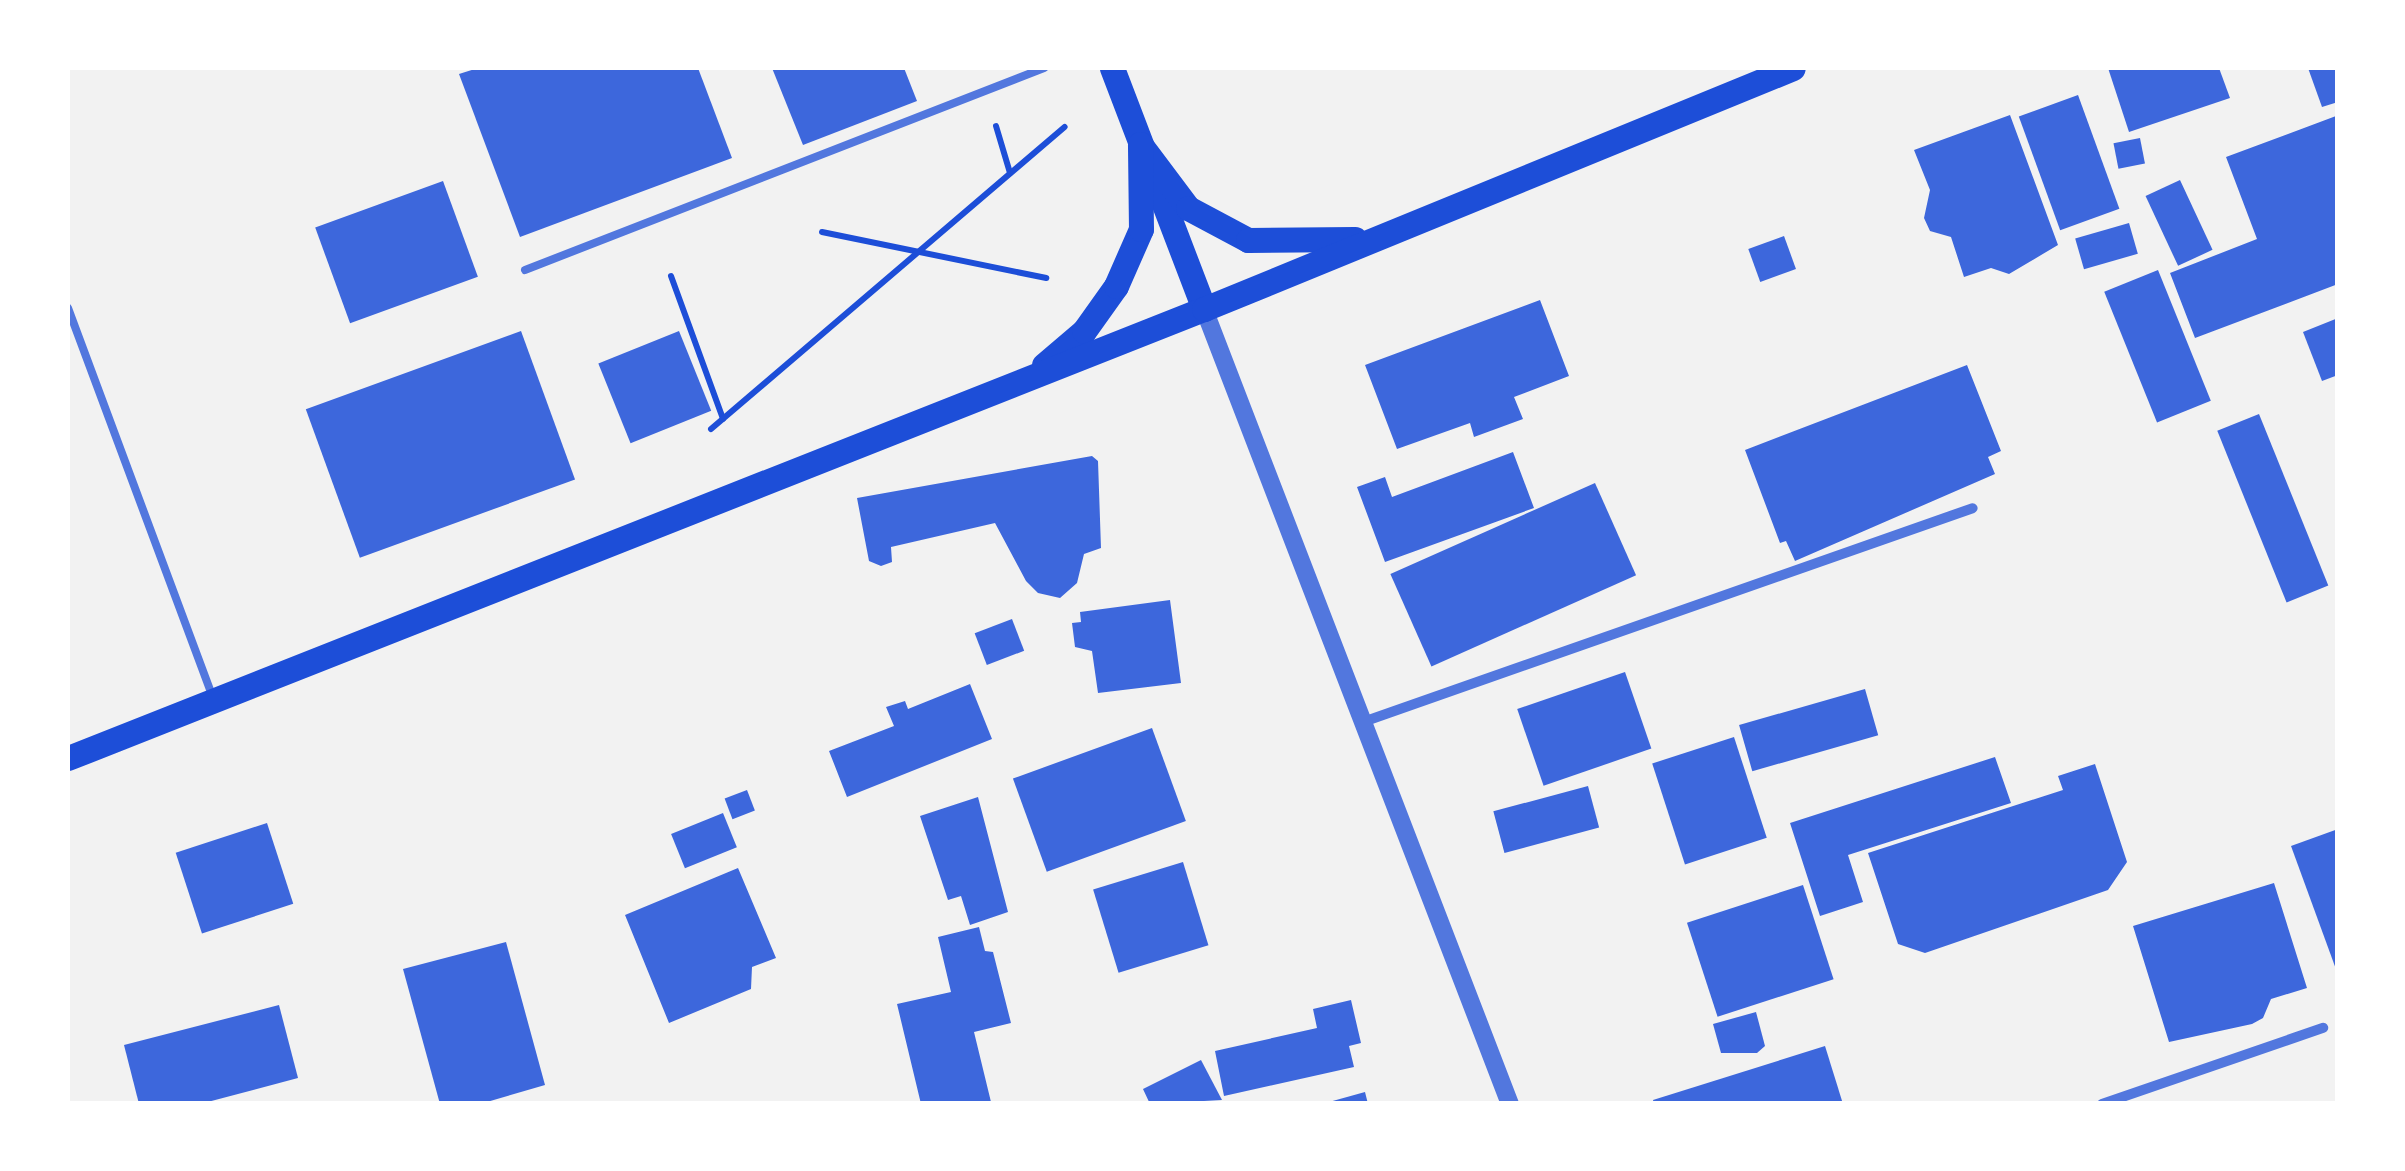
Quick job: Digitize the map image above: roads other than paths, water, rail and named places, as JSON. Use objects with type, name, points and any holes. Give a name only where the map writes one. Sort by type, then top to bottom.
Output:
[{"type":"main road","points":[[1112,68],[1204,309]]},
{"type":"main road","points":[[68,758],[1204,309],[1792,68]]},
{"type":"main road","points":[[1140,144],[1188,208],[1248,240],[1374,238]]},
{"type":"main road","points":[[1028,378],[1084,331],[1116,286],[1140,229],[1140,144]]},
{"type":"street","points":[[1204,309],[1510,1104]]},
{"type":"street","points":[[1363,722],[1973,508]]},
{"type":"street","points":[[2102,1104],[2323,1028]]},
{"type":"lane","points":[[525,270],[1044,68]]},
{"type":"lane","points":[[68,308],[215,702]]}]
